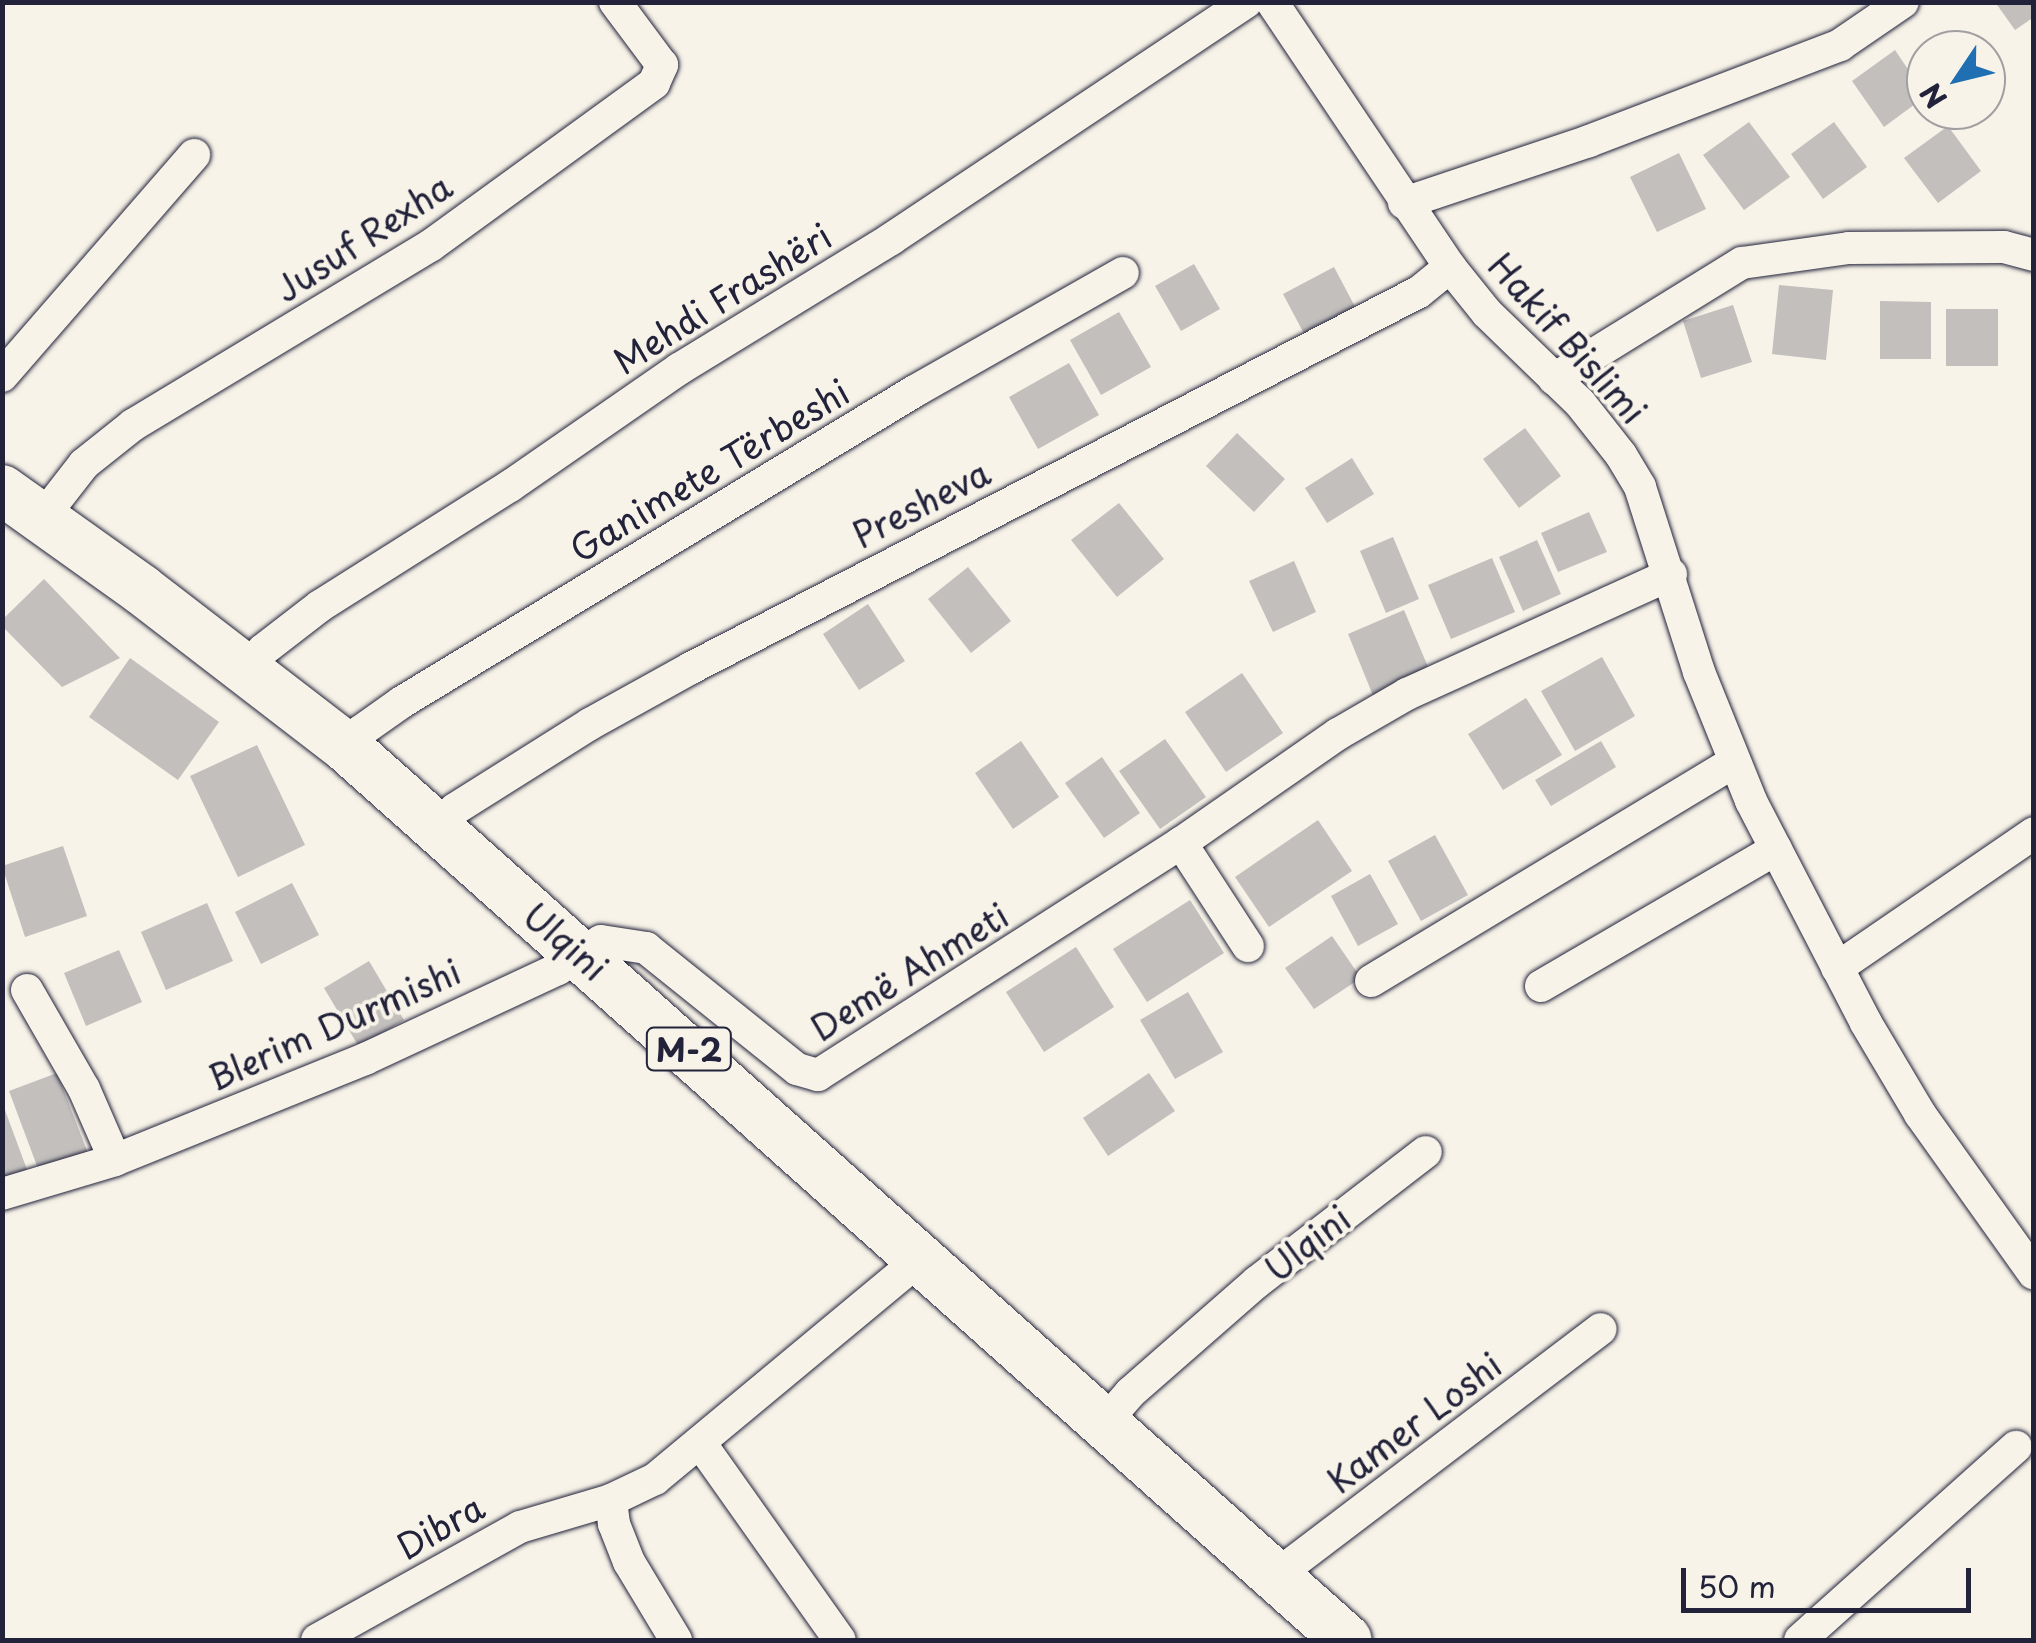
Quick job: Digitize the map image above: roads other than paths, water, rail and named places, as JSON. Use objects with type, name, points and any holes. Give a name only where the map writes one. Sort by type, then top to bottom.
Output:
[{"type":"main road","name":"Ulqini","points":[[22,504],[248,670],[438,826],[1348,1640]]},
{"type":"street","name":"Jusuf Rexha","points":[[22,504],[84,464],[132,425],[430,246],[654,83],[662,65],[616,2]]},
{"type":"street","name":"Mehdi Frashëri","points":[[248,670],[262,650],[320,606],[510,486],[679,369],[891,239],[1246,2]]},
{"type":"street","name":"Hakif Bislimi","points":[[1272,2],[1450,266],[1487,313],[1580,403],[1622,455],[1640,487],[1699,672],[1733,763],[1776,849],[1837,968],[1920,1114],[2034,1274]]},
{"type":"street","points":[[1404,203],[1589,141],[1840,44],[1903,2]]},
{"type":"street","points":[[2,376],[194,155]]},
{"type":"street","points":[[1554,380],[1742,263],[1849,248],[2004,247],[2034,256]]},
{"type":"street","name":"Presheva","points":[[438,826],[454,809],[590,724],[691,668],[1402,301],[1450,266]]},
{"type":"street","name":"Ganimete Tërbeshi","points":[[346,748],[361,731],[402,702],[915,391],[1123,274]]},
{"type":"street","name":"Demë Ahmeti","points":[[580,954],[601,941],[616,940],[646,948],[797,1069],[818,1076],[1182,843],[1338,734],[1407,694],[1670,574]]},
{"type":"street","points":[[1371,981],[1733,763]]},
{"type":"street","points":[[1837,968],[2034,833]]},
{"type":"street","points":[[1182,843],[1248,946]]},
{"type":"street","points":[[1541,986],[1776,849]]},
{"type":"street","name":"Blerim Durmishi","points":[[2,1194],[115,1160],[365,1059],[558,969],[580,954]]},
{"type":"street","points":[[27,990],[84,1089],[115,1160]]},
{"type":"street","name":"Ulqini","points":[[1105,1422],[1130,1392],[1257,1282],[1426,1152]]},
{"type":"street","name":"Dibra","points":[[317,1640],[520,1527],[611,1500],[655,1479],[922,1258]]},
{"type":"street","name":"Kamer Loshi","points":[[1274,1576],[1601,1329]]},
{"type":"street","points":[[700,1444],[840,1640]]},
{"type":"street","points":[[1800,1640],[2016,1447]]},
{"type":"street","points":[[611,1500],[614,1524],[629,1562],[676,1640]]}]
